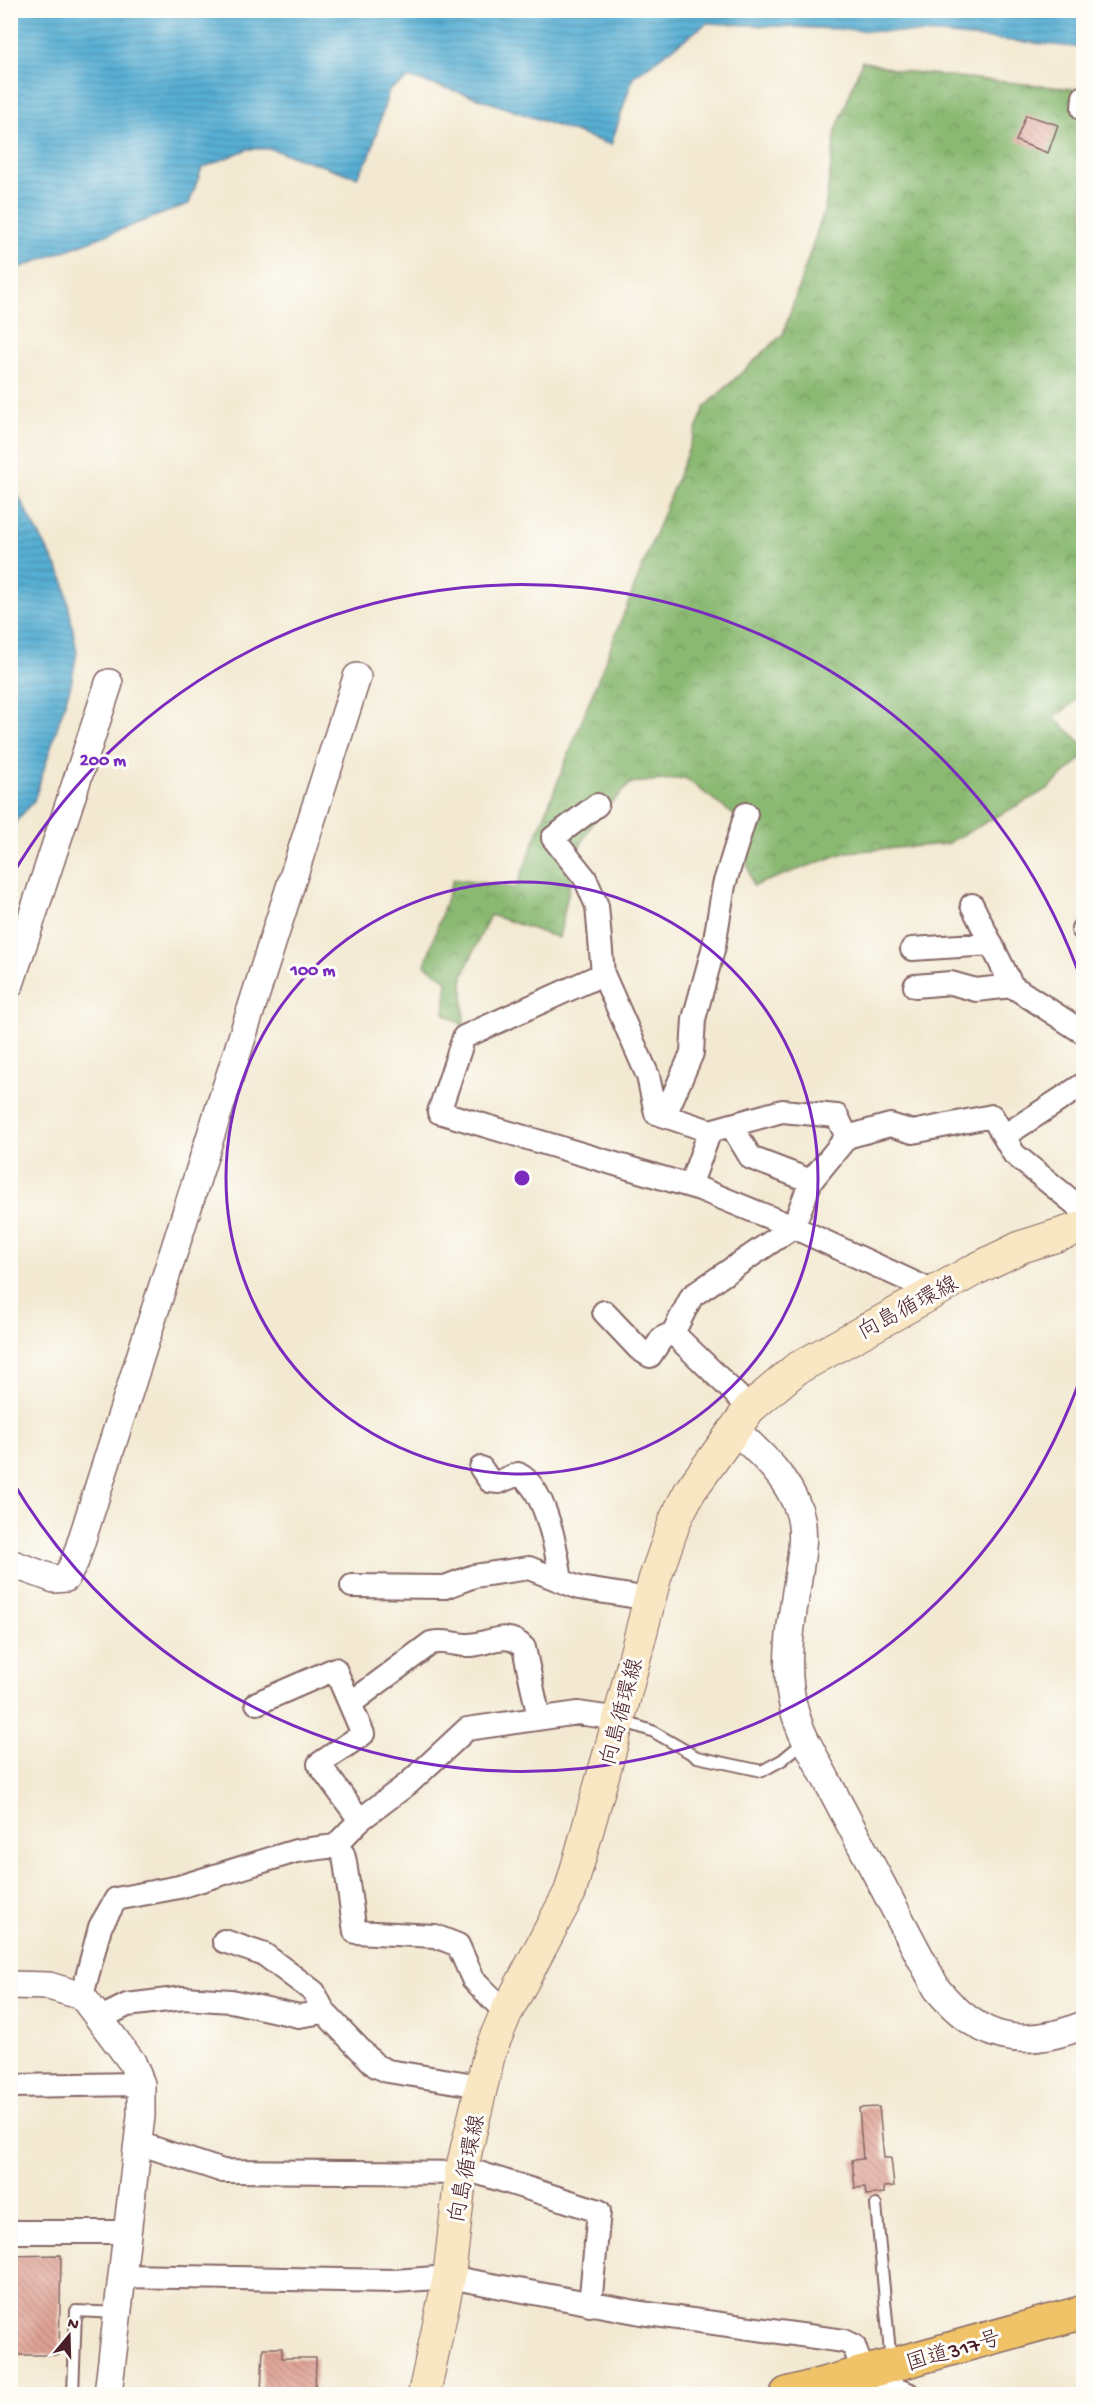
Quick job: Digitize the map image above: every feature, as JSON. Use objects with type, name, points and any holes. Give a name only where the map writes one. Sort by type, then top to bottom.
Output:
[{"type":"highway","name":"国道317号","points":[[787,2394],[1083,2312]]},
{"type":"main road","name":"向島循環線","points":[[424,2394],[449,2277],[461,2172],[481,2085],[495,2038],[506,2013],[570,1892],[662,1556],[676,1518],[690,1491],[742,1419],[796,1369],[934,1292],[1021,1248],[1083,1227]]},
{"type":"street","points":[[1083,97],[1083,109]]},
{"type":"street","points":[[10,1563],[54,1579],[66,1578],[75,1561],[357,677]]},
{"type":"street","points":[[10,984],[108,684]]},
{"type":"street","points":[[597,805],[553,838],[585,878],[597,906],[603,974],[648,1076],[656,1113],[720,1128],[782,1111],[837,1116],[847,1137]]},
{"type":"street","points":[[665,1116],[692,1053],[694,1018],[714,946],[724,885],[746,814]]},
{"type":"street","points":[[972,905],[1012,986],[1083,1033]]},
{"type":"street","points":[[912,949],[992,944]]},
{"type":"street","points":[[603,974],[464,1037],[440,1112],[690,1186],[793,1227],[934,1292]]},
{"type":"street","points":[[915,986],[951,983],[976,990],[1012,986]]},
{"type":"street","points":[[1004,1136],[1083,1084]]},
{"type":"street","points":[[604,1312],[639,1349],[650,1356],[662,1338],[673,1333],[692,1296],[793,1227],[811,1181],[847,1137],[890,1125],[912,1132],[992,1116],[1014,1154],[1083,1211]]},
{"type":"street","points":[[690,1186],[720,1128]]},
{"type":"street","points":[[720,1128],[751,1158],[811,1181]]},
{"type":"street","points":[[673,1333],[742,1419],[788,1487],[800,1513],[802,1551],[787,1652],[788,1688],[794,1715],[932,1980],[954,2010],[984,2029],[999,2035],[1024,2039],[1052,2037],[1083,2025]]},
{"type":"street","points":[[481,1468],[490,1481],[499,1482],[519,1474],[527,1478],[543,1508],[557,1551],[561,1581]]},
{"type":"street","points":[[352,1586],[445,1587],[474,1576],[529,1568],[579,1588],[650,1599]]},
{"type":"street","points":[[351,1703],[431,1642],[442,1640],[467,1646],[502,1637],[518,1641],[524,1648],[539,1719]]},
{"type":"street","points":[[257,1703],[335,1669],[363,1734],[319,1764],[360,1820]]},
{"type":"street","points":[[82,1996],[100,1927],[116,1899],[179,1887],[296,1851],[335,1846],[360,1820],[409,1783],[467,1729],[578,1713],[619,1719]]},
{"type":"street","points":[[335,1846],[343,1854],[345,1862],[355,1932],[435,1936],[458,1945],[473,1979],[506,2013]]},
{"type":"street","points":[[224,1941],[265,1955],[314,1992],[324,2012],[376,2067],[388,2071],[481,2085]]},
{"type":"street","points":[[10,1985],[49,1986],[82,1996],[132,2062],[141,2084],[138,2143],[108,2394]]},
{"type":"street","points":[[99,2019],[128,2006],[184,1998],[231,2001],[299,2016],[324,2012]]},
{"type":"street","points":[[10,2086],[141,2084]]},
{"type":"street","points":[[138,2143],[222,2171],[479,2173],[598,2211],[590,2305]]},
{"type":"street","points":[[10,2232],[127,2232]]},
{"type":"street","points":[[122,2276],[395,2282],[449,2277],[590,2305],[844,2341],[854,2346],[878,2369],[889,2388],[908,2394]]},
{"type":"lane","points":[[619,1719],[652,1731],[697,1757],[762,1771],[782,1760],[806,1741]]},
{"type":"lane","points":[[876,2205],[878,2369]]},
{"type":"lane","points":[[74,2394],[76,2311],[117,2313]]},
{"type":"green space","points":[[862,61],[901,71],[1083,90],[1084,694],[1054,718],[1083,744],[1083,757],[1048,789],[946,844],[847,852],[753,886],[735,816],[685,778],[631,783],[594,820],[576,854],[559,938],[490,915],[463,975],[464,1026],[444,1013],[447,980],[425,965],[453,879],[516,888],[705,407],[783,334],[825,208],[836,131]]},
{"type":"water","points":[[11,10],[1083,10],[1084,48],[940,34],[707,23],[633,77],[611,145],[469,95],[410,78],[389,90],[370,156],[357,177],[271,149],[248,149],[202,168],[189,204],[11,271]]},
{"type":"water","points":[[10,481],[64,580],[77,652],[71,684],[34,801],[11,827]]},
{"type":"building","points":[[1026,115],[1058,125],[1048,153],[1016,141]]},
{"type":"building","points":[[879,2107],[884,2158],[891,2158],[894,2186],[884,2187],[884,2193],[866,2195],[865,2187],[855,2188],[852,2160],[863,2159],[859,2108]]},
{"type":"building","points":[[61,2255],[59,2355],[10,2355],[10,2256]]},
{"type":"building","points":[[263,2348],[282,2348],[282,2358],[316,2358],[315,2394],[261,2394]]},
{"type":"ferry route","points":[[10,638],[13,652],[10,705]]}]
